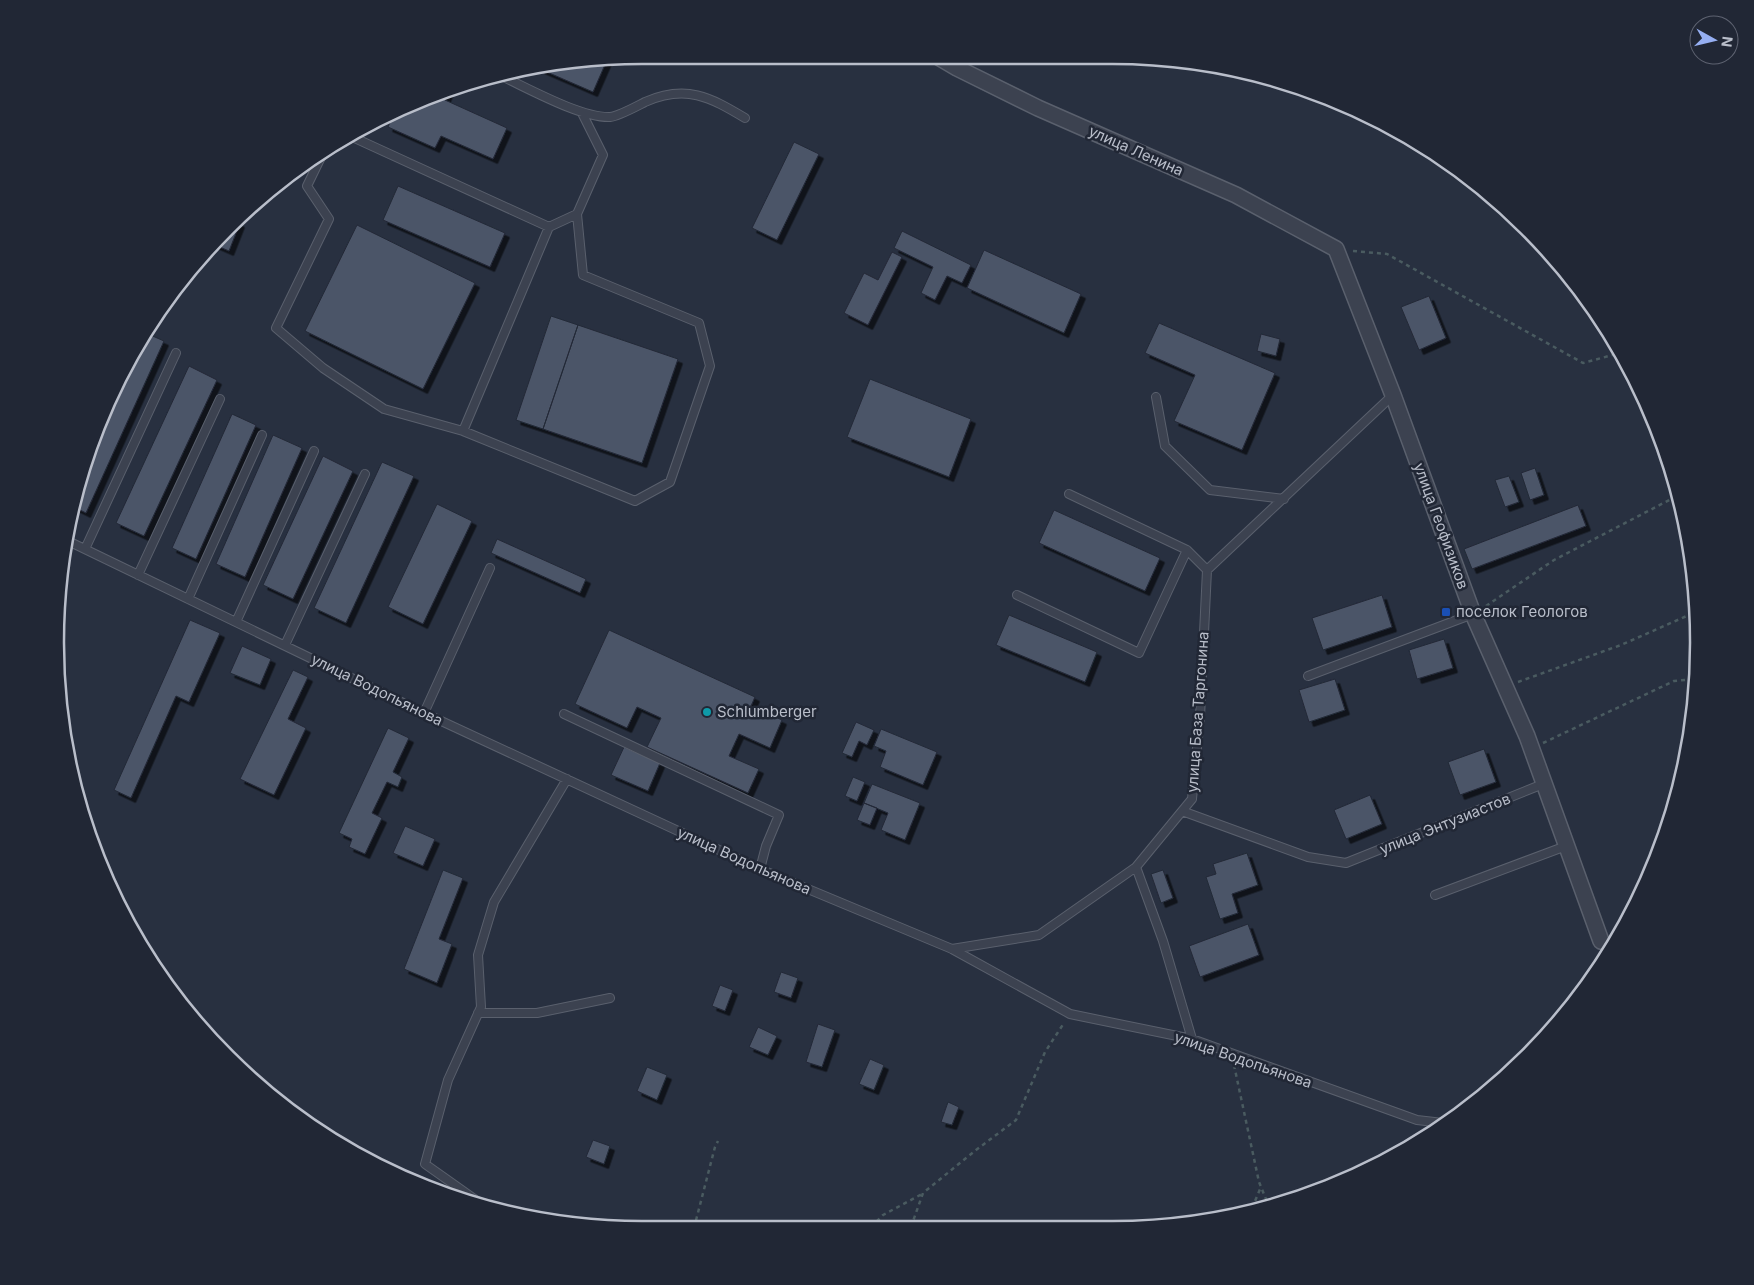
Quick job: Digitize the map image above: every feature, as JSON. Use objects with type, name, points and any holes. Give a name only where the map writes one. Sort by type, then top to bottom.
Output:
[{"type":"street","name":"улица Ленина","points":[[950,64],[1038,108],[1236,195],[1336,249]]},
{"type":"street","name":"улица Геофизиков","points":[[1336,249],[1393,395],[1473,614],[1531,749],[1601,941]]},
{"type":"lane","points":[[509,80],[582,113],[612,117],[654,98],[685,92],[716,100],[745,118]]},
{"type":"lane","points":[[318,163],[307,186],[329,218],[276,328],[323,368],[384,409],[463,432],[635,501],[670,482],[710,366],[699,323],[583,275],[577,214],[603,156],[582,113]]},
{"type":"lane","points":[[356,140],[549,227]]},
{"type":"lane","points":[[463,432],[549,227],[577,214]]},
{"type":"lane","points":[[85,549],[176,353]]},
{"type":"lane","points":[[1069,494],[1187,550],[1207,570],[1393,395]]},
{"type":"lane","points":[[1156,397],[1165,446],[1210,490],[1284,499]]},
{"type":"lane","points":[[138,575],[220,399]]},
{"type":"lane","points":[[188,598],[262,435]]},
{"type":"lane","points":[[236,622],[314,451]]},
{"type":"lane","points":[[285,645],[365,474]]},
{"type":"lane","name":"улица Водопьянова","points":[[73,543],[424,712],[760,869],[952,949],[1070,1014],[1192,1039],[1417,1120],[1435,1123]]},
{"type":"lane","points":[[1017,595],[1139,653],[1187,550]]},
{"type":"lane","points":[[424,712],[490,568]]},
{"type":"lane","name":"улица База Таргонина","points":[[952,949],[1039,935],[1136,867],[1192,799],[1200,717],[1207,570]]},
{"type":"lane","points":[[1308,676],[1473,614]]},
{"type":"lane","points":[[564,714],[779,815],[766,846],[760,869]]},
{"type":"lane","points":[[468,1195],[425,1164],[448,1080],[481,1006],[478,955],[494,902],[567,779]]},
{"type":"lane","name":"улица Энтузиастов","points":[[1182,812],[1308,857],[1346,863],[1544,784]]},
{"type":"lane","points":[[1435,895],[1566,846]]},
{"type":"lane","points":[[1136,867],[1163,941],[1192,1039]]},
{"type":"lane","points":[[478,1013],[537,1013],[610,998]]},
{"type":"path","points":[[1336,249],[1387,254],[1583,363],[1614,355]]},
{"type":"path","points":[[1473,614],[1554,560],[1672,498]]},
{"type":"path","points":[[1505,687],[1621,645],[1689,615]]},
{"type":"path","points":[[1531,749],[1674,681],[1689,680]]},
{"type":"path","points":[[876,1221],[882,1215],[923,1193],[1016,1120],[1045,1052],[1070,1014]]},
{"type":"path","points":[[1232,1054],[1261,1187],[1267,1200]]},
{"type":"path","points":[[696,1221],[714,1147],[718,1140]]},
{"type":"path","points":[[1254,1204],[1261,1187]]},
{"type":"path","points":[[913,1221],[923,1193]]},
{"type":"building","points":[[605,65],[593,92],[547,72]]},
{"type":"building","points":[[446,98],[445,100],[507,128],[493,159],[441,136],[435,148],[388,127],[390,121]]},
{"type":"building","points":[[794,142],[819,154],[777,240],[752,228]]},
{"type":"building","points":[[398,186],[505,233],[490,267],[383,220]]},
{"type":"building","points":[[357,225],[475,283],[423,389],[305,331]]},
{"type":"building","points":[[238,229],[229,251],[220,247]]},
{"type":"building","points":[[902,231],[971,265],[962,283],[947,276],[935,300],[921,293],[933,267],[894,248]]},
{"type":"building","points":[[984,250],[1081,294],[1064,333],[967,288]]},
{"type":"building","points":[[892,252],[902,257],[868,325],[844,313],[864,273],[878,280]]},
{"type":"building","points":[[1429,296],[1446,338],[1419,350],[1401,307]]},
{"type":"building","points":[[551,316],[578,325],[543,429],[516,420]]},
{"type":"building","points":[[1159,323],[1275,373],[1242,450],[1174,421],[1195,375],[1145,353]]},
{"type":"building","points":[[578,325],[678,359],[642,463],[543,429]]},
{"type":"building","points":[[1261,334],[1280,339],[1276,356],[1257,351]]},
{"type":"building","points":[[152,336],[164,341],[86,513],[79,510],[94,456],[123,387]]},
{"type":"building","points":[[189,366],[217,380],[144,536],[116,523]]},
{"type":"building","points":[[870,379],[971,419],[949,477],[847,437]]},
{"type":"building","points":[[232,414],[256,425],[196,559],[172,548]]},
{"type":"building","points":[[273,435],[302,448],[245,577],[216,564]]},
{"type":"building","points":[[323,456],[353,471],[293,599],[263,585]]},
{"type":"building","points":[[382,462],[414,476],[346,623],[314,608]]},
{"type":"building","points":[[1535,468],[1544,495],[1530,500],[1521,473]]},
{"type":"building","points":[[1509,476],[1519,502],[1505,507],[1495,480]]},
{"type":"building","points":[[437,504],[472,521],[423,624],[388,607]]},
{"type":"building","points":[[1578,505],[1586,526],[1472,569],[1464,549]]},
{"type":"building","points":[[1054,510],[1160,558],[1145,591],[1039,543]]},
{"type":"building","points":[[497,539],[586,579],[580,593],[491,553]]},
{"type":"building","points":[[1382,595],[1392,627],[1323,650],[1312,618]]},
{"type":"building","points":[[1009,615],[1097,652],[1085,682],[996,645]]},
{"type":"building","points":[[190,620],[220,633],[189,702],[176,696],[131,798],[114,790]]},
{"type":"building","name":"Schlumberger","points":[[609,630],[755,697],[751,706],[782,720],[770,748],[739,734],[729,756],[759,769],[748,793],[647,747],[661,718],[637,707],[627,728],[575,704]]},
{"type":"building","points":[[1444,639],[1453,668],[1417,679],[1409,650]]},
{"type":"building","points":[[242,646],[271,659],[260,685],[230,673]]},
{"type":"building","points":[[293,670],[308,677],[288,719],[306,728],[274,795],[240,779]]},
{"type":"building","points":[[1335,679],[1345,710],[1309,722],[1299,690]]},
{"type":"building","points":[[856,722],[874,730],[867,745],[859,741],[852,757],[842,753]]},
{"type":"building","points":[[388,728],[409,738],[393,772],[402,777],[398,787],[387,782],[372,813],[382,818],[365,854],[349,847],[352,839],[339,833]]},
{"type":"building","points":[[881,729],[937,752],[923,785],[880,767],[886,751],[874,746]]},
{"type":"building","points":[[624,747],[660,763],[648,791],[611,775]]},
{"type":"building","points":[[1484,749],[1496,782],[1460,795],[1448,762]]},
{"type":"building","points":[[853,777],[865,782],[857,801],[845,796]]},
{"type":"building","points":[[872,784],[920,803],[905,840],[881,830],[888,813],[864,803]]},
{"type":"building","points":[[1370,795],[1382,824],[1346,839],[1334,810]]},
{"type":"building","points":[[864,803],[877,808],[870,825],[857,820]]},
{"type":"building","points":[[405,826],[435,839],[423,866],[393,853]]},
{"type":"building","points":[[1247,853],[1258,885],[1232,894],[1238,913],[1220,919],[1206,877],[1216,874],[1213,864]]},
{"type":"building","points":[[443,870],[463,878],[439,939],[452,944],[437,983],[404,969]]},
{"type":"building","points":[[1163,870],[1173,898],[1161,903],[1151,874]]},
{"type":"building","points":[[1248,924],[1259,955],[1200,977],[1189,946]]},
{"type":"building","points":[[781,972],[798,978],[791,998],[774,992]]},
{"type":"building","points":[[720,985],[733,990],[725,1011],[712,1006]]},
{"type":"building","points":[[818,1024],[835,1030],[822,1067],[806,1062]]},
{"type":"building","points":[[758,1027],[777,1036],[768,1055],[749,1047]]},
{"type":"building","points":[[870,1059],[884,1065],[874,1090],[859,1084]]},
{"type":"building","points":[[647,1067],[667,1075],[657,1100],[637,1091]]},
{"type":"building","points":[[948,1102],[959,1107],[952,1125],[941,1122]]},
{"type":"building","points":[[593,1140],[610,1146],[604,1164],[586,1157]]},
{"type":"place","name":"поселок Геологов","points":[[1446,612]]},
{"type":"place","name":"Schlumberger","points":[[707,712]]}]
